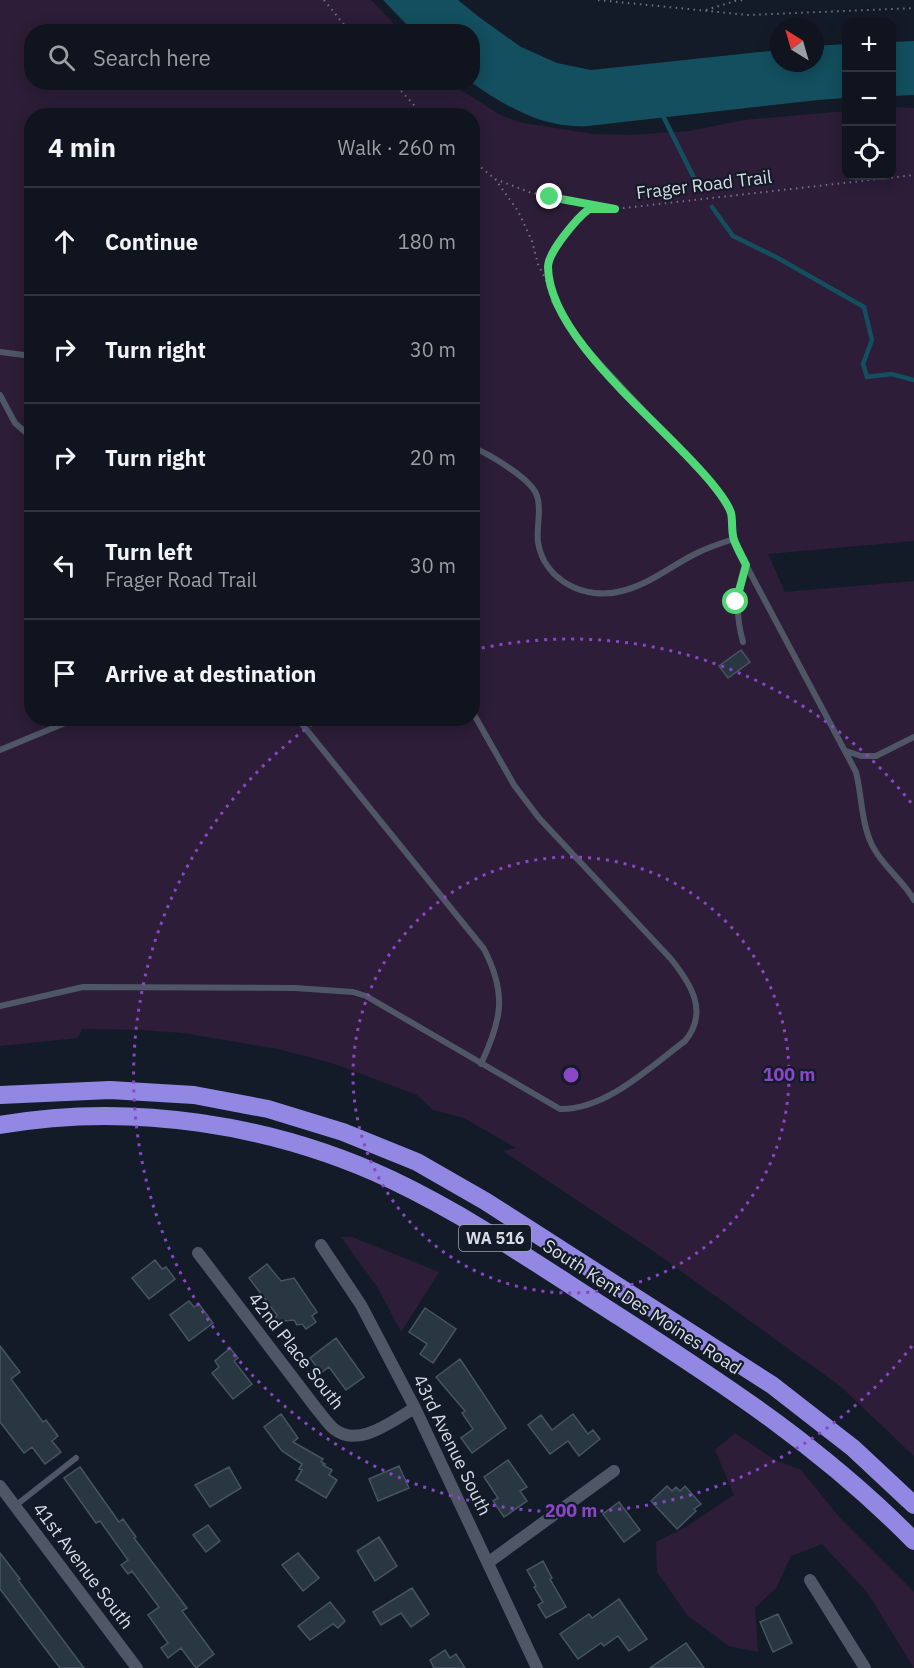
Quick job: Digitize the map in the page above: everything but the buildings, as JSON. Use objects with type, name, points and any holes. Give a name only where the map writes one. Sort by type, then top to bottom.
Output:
[{"type":"highway","name":"South Kent Des Moines Road","points":[[0,1095],[110,1090],[194,1095],[290,1115],[352,1135],[417,1162],[486,1201],[571,1254],[772,1384],[853,1448],[914,1504]]},
{"type":"highway","name":"South Kent Des Moines Road","points":[[0,1125],[48,1118],[106,1116],[188,1122],[274,1138],[343,1160],[392,1180],[480,1228],[729,1387],[794,1434],[842,1474],[914,1541]]},
{"type":"street","name":"43rd Avenue South","points":[[321,1245],[361,1305],[415,1408],[537,1668]]},
{"type":"street","name":"42nd Place South","points":[[198,1253],[336,1431],[345,1435],[361,1436],[415,1408]]},
{"type":"street","points":[[489,1562],[614,1471]]},
{"type":"street","name":"41st Avenue South","points":[[0,1486],[137,1668]]},
{"type":"street","points":[[810,1580],[865,1668]]},
{"type":"lane","points":[[555,301],[578,339],[714,486],[731,513],[734,539],[746,565],[856,772],[864,822],[873,847],[914,900]]},
{"type":"lane","points":[[0,352],[24,355]]},
{"type":"lane","points":[[0,395],[15,423],[24,431]]},
{"type":"lane","points":[[480,450],[532,487],[537,497],[537,540],[540,551],[546,565],[574,589],[598,594],[633,588],[698,553],[734,539]]},
{"type":"lane","points":[[743,642],[736,616],[736,602],[746,565]]},
{"type":"lane","points":[[0,1006],[83,987],[295,988],[353,992],[366,996],[560,1109],[571,1109],[590,1104],[621,1089],[685,1041],[693,1032],[697,1017],[694,994],[681,971],[539,818],[514,785],[480,725]]},
{"type":"lane","points":[[0,750],[58,726]]},
{"type":"lane","points":[[303,726],[484,949],[500,991],[494,1037],[481,1064]]},
{"type":"lane","points":[[846,751],[869,757],[876,756],[914,737]]},
{"type":"lane","points":[[15,1506],[76,1458]]},
{"type":"path","points":[[324,0],[344,24]]},
{"type":"path","points":[[598,0],[748,15],[914,8]]},
{"type":"path","points":[[704,11],[744,0]]},
{"type":"path","points":[[400,90],[417,108]]},
{"type":"path","name":"Frager Road Trail","points":[[480,167],[495,179],[550,197],[615,209],[914,175]]},
{"type":"path","points":[[495,179],[518,211],[555,301]]},
{"type":"path","points":[[550,288],[548,265],[571,225],[589,209],[615,209]]},
{"type":"shaded area","points":[[0,0],[371,0],[394,24],[24,24],[24,90],[461,90],[500,115],[518,122],[593,134],[632,135],[689,131],[744,120],[842,111],[842,180],[896,180],[896,107],[914,108],[914,541],[768,554],[785,592],[914,581],[914,1456],[840,1386],[649,1248],[503,1151],[516,1148],[464,1118],[433,1110],[417,1095],[332,1063],[278,1049],[183,1033],[82,1029],[78,1038],[0,1046]]},
{"type":"shaded area","points":[[341,1237],[352,1237],[439,1272],[401,1332],[378,1288]]},
{"type":"shaded area","points":[[735,1433],[775,1460],[801,1470],[840,1518],[914,1592],[914,1668],[867,1592],[822,1544],[791,1556],[776,1588],[755,1608],[758,1652],[729,1646],[688,1616],[657,1572],[656,1542],[686,1527],[734,1495],[715,1450]]},
{"type":"water","points":[[383,0],[458,0],[521,47],[557,63],[591,70],[770,51],[770,72],[824,72],[824,45],[842,44],[842,98],[588,126],[556,124],[512,108],[480,88],[480,24],[406,24]]},
{"type":"water","points":[[914,41],[914,95],[896,96],[896,42]]},
{"type":"waterway","points":[[661,112],[700,190]]},
{"type":"waterway","points":[[712,207],[733,236],[776,257],[864,307],[872,340],[863,364],[867,377],[891,374],[914,380]]},
{"type":"route","points":[[550,197],[615,209],[589,209],[571,225],[548,265],[550,288],[555,301],[578,339],[645,414],[704,474],[725,501],[731,513],[734,539],[746,565],[736,602]]}]
